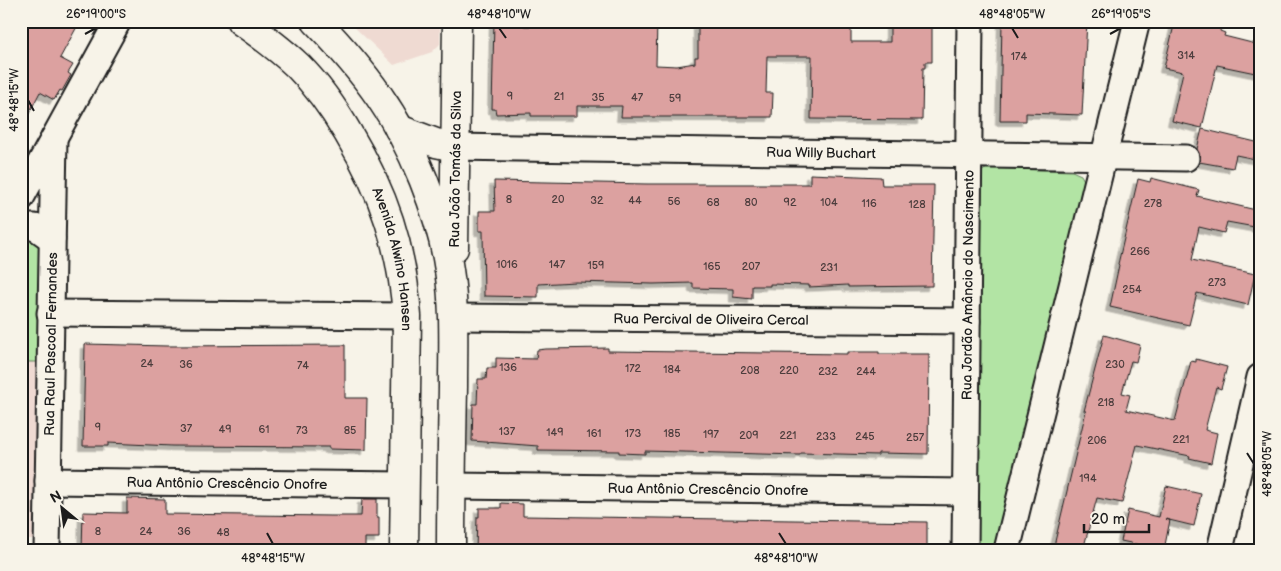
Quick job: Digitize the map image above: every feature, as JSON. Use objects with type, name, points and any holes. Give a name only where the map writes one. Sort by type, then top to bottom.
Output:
[{"type":"street","points":[[21,198],[118,21]]},
{"type":"street","name":"Avenida Alwino Hansen","points":[[241,21],[298,66],[319,90],[356,146],[375,181],[389,216],[405,286],[407,316],[404,550]]},
{"type":"street","points":[[316,21],[335,41],[374,90],[399,129],[420,174],[442,235],[449,270],[453,317],[451,550]]},
{"type":"street","name":"Rua João Tomás da Silva","points":[[453,317],[457,21]]},
{"type":"street","name":"Rua Jordão Amâncio do Nascimento","points":[[965,550],[970,21]]},
{"type":"street","points":[[1008,550],[1137,21]]},
{"type":"street","points":[[399,129],[455,148]]},
{"type":"street","name":"Rua Raul Pascoal Fernandes","points":[[47,550],[54,138]]},
{"type":"street","name":"Rua Willy Buchart","points":[[455,148],[1186,158]]},
{"type":"street","points":[[21,227],[35,227],[52,239]]},
{"type":"street","points":[[50,314],[407,316]]},
{"type":"street","name":"Rua Percival de Oliveira Cercal","points":[[453,317],[967,321]]},
{"type":"street","points":[[1220,550],[1256,406],[1260,377]]},
{"type":"street","name":"Rua Antônio Crescêncio Onofre","points":[[48,481],[405,485]]},
{"type":"street","name":"Rua Antônio Crescêncio Onofre","points":[[452,486],[965,492]]},
{"type":"shaded area","points":[[348,21],[440,21],[440,44],[432,52],[394,65]]},
{"type":"shaded area","points":[[21,362],[38,362],[37,539],[21,539]]},
{"type":"green space","points":[[987,168],[1072,171],[1081,175],[1086,184],[1001,550],[970,550],[978,174]]},
{"type":"green space","points":[[31,238],[37,241],[40,247],[38,362],[21,362],[21,243]]},
{"type":"building","points":[[21,21],[80,21],[60,58],[73,65],[68,73],[71,75],[62,91],[60,90],[54,100],[40,92],[21,129]]},
{"type":"building","points":[[494,21],[524,21],[524,26],[582,27],[582,21],[657,21],[656,65],[677,66],[695,63],[695,57],[698,57],[698,21],[773,21],[773,28],[813,27],[813,21],[851,21],[851,42],[890,42],[890,21],[932,21],[932,62],[925,62],[925,68],[923,68],[922,120],[811,119],[812,56],[767,56],[766,93],[773,93],[772,117],[621,117],[622,106],[577,106],[577,116],[531,116],[531,113],[496,114],[495,109],[492,109]]},
{"type":"building","points":[[1002,21],[1087,21],[1082,115],[1026,113],[1026,121],[1000,121]]},
{"type":"building","points":[[1175,21],[1222,21],[1220,31],[1225,33],[1224,36],[1260,45],[1260,74],[1217,65],[1202,128],[1172,121],[1183,72],[1164,68]]},
{"type":"building","points":[[1202,129],[1260,143],[1260,160],[1236,155],[1233,168],[1199,162],[1200,158],[1197,149]]},
{"type":"building","points":[[810,174],[881,177],[882,185],[934,185],[932,286],[848,287],[848,285],[809,287],[809,285],[770,284],[770,286],[752,286],[752,299],[733,297],[733,289],[693,288],[693,283],[576,282],[538,284],[538,297],[484,296],[483,231],[479,231],[479,211],[495,211],[494,181],[647,184],[810,184]]},
{"type":"building","points":[[1151,178],[1199,190],[1197,196],[1260,211],[1260,228],[1227,222],[1224,233],[1199,227],[1192,260],[1255,274],[1248,305],[1197,293],[1189,325],[1110,307],[1138,179],[1150,182]]},
{"type":"building","points":[[1104,335],[1140,345],[1136,362],[1131,361],[1122,393],[1130,395],[1126,410],[1175,421],[1191,361],[1196,362],[1196,359],[1227,367],[1221,389],[1216,387],[1205,430],[1217,433],[1211,463],[1189,458],[1190,456],[1137,445],[1122,503],[1097,498],[1083,550],[1053,550],[1086,411],[1084,411]]},
{"type":"building","points":[[85,344],[167,346],[345,345],[345,398],[367,398],[366,450],[329,449],[329,447],[172,446],[108,443],[108,446],[83,446]]},
{"type":"building","points":[[608,348],[608,351],[847,354],[847,352],[879,352],[879,354],[929,354],[928,454],[801,453],[800,455],[645,451],[645,454],[619,453],[619,451],[538,450],[538,446],[472,441],[473,404],[477,404],[478,379],[486,379],[487,368],[496,368],[496,358],[536,359],[537,350]]},
{"type":"building","points":[[1166,486],[1201,494],[1194,526],[1170,520],[1164,550],[1121,541],[1128,510],[1159,517]]},
{"type":"building","points":[[127,498],[165,499],[165,514],[332,516],[361,516],[362,499],[377,499],[379,538],[365,538],[365,550],[82,550],[83,512],[127,513]]},
{"type":"building","points":[[501,503],[523,504],[523,516],[927,522],[927,550],[476,550],[479,508],[501,508]]}]
